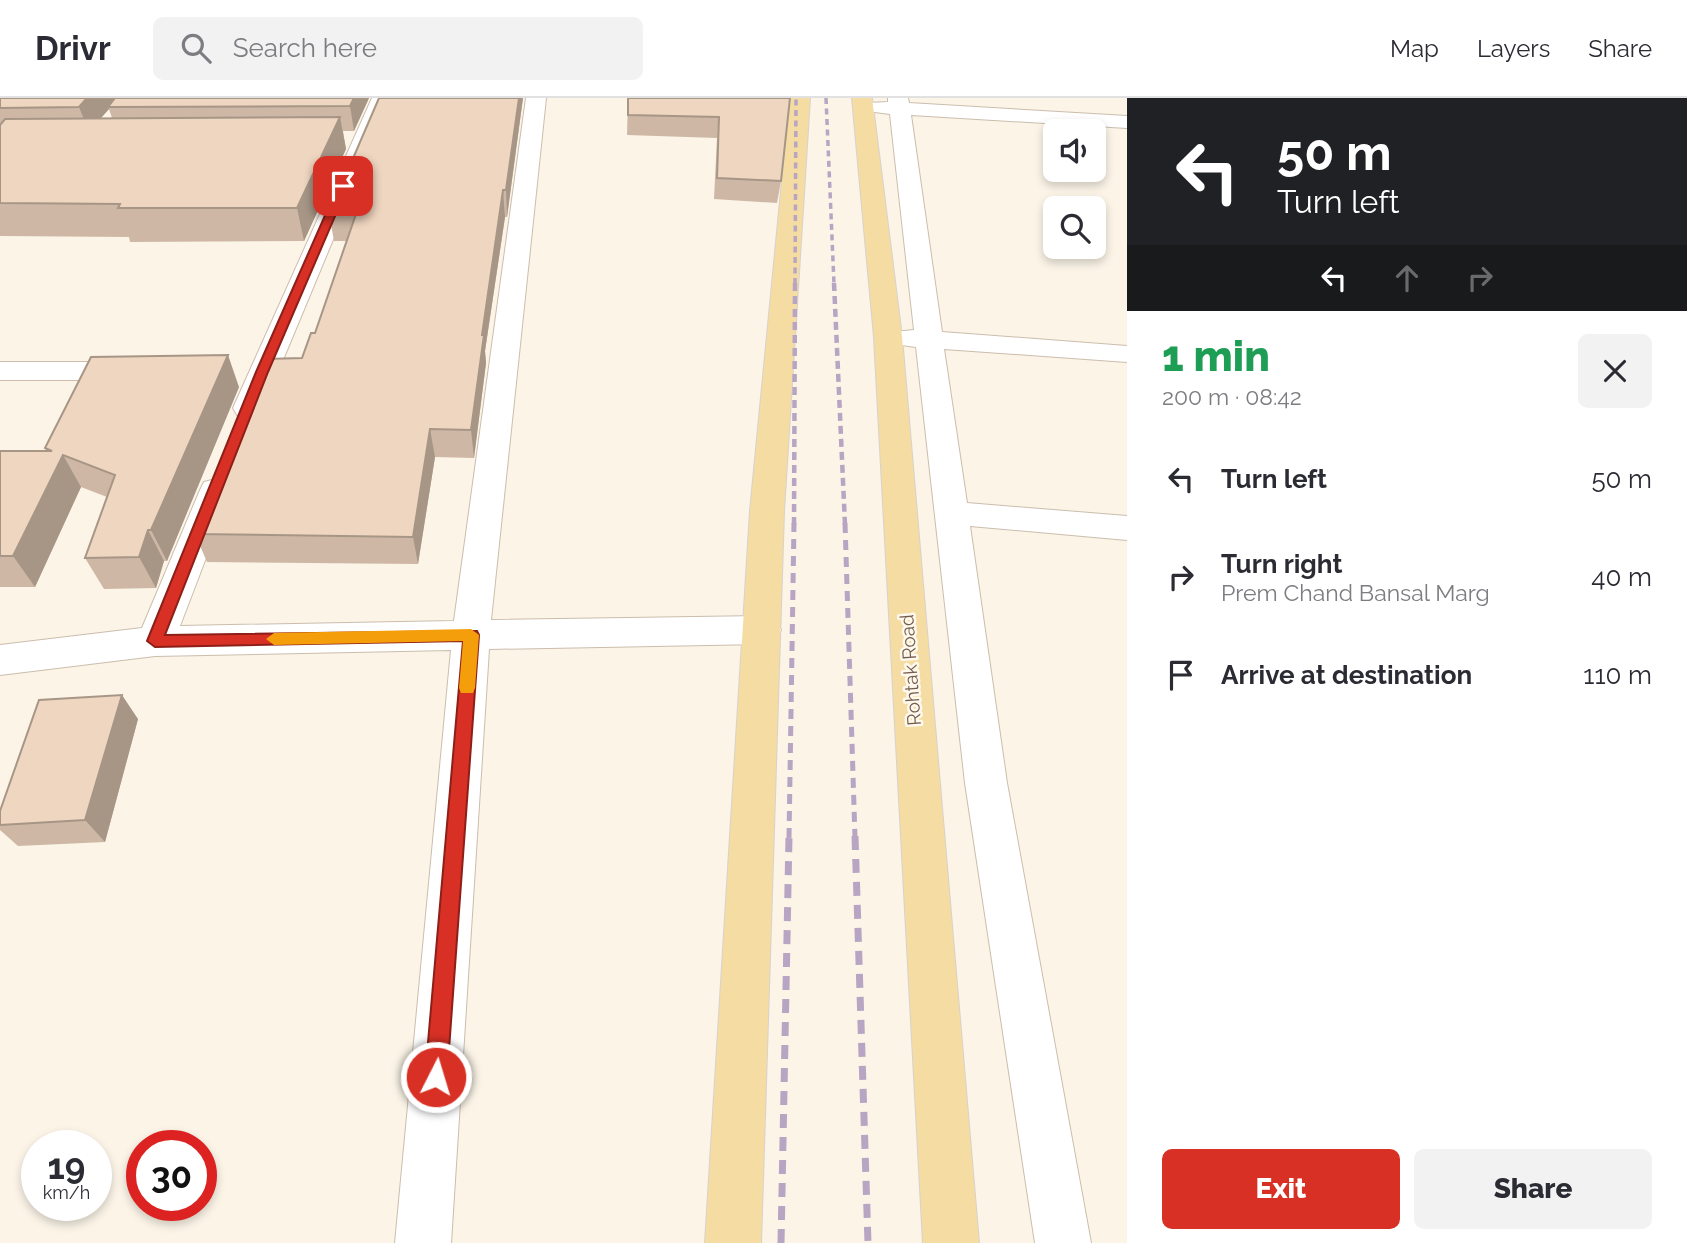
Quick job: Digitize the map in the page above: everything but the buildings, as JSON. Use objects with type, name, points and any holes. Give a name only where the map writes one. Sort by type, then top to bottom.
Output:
[{"type":"main road","points":[[733,1243],[767,511],[800,98]]},
{"type":"main road","name":"Rohtak Road","points":[[881,103],[888,337],[951,1243]]},
{"type":"street","points":[[238,434],[248,372],[350,140],[382,98]]},
{"type":"street","points":[[423,1243],[471,635],[536,98]]},
{"type":"street","points":[[1063,1243],[986,783],[929,339],[881,103],[1127,122]]},
{"type":"street","points":[[888,337],[1127,354]]},
{"type":"street","points":[[0,371],[165,371]]},
{"type":"street","points":[[155,641],[223,471]]},
{"type":"street","points":[[951,513],[1127,528]]},
{"type":"street","points":[[0,660],[155,641],[762,630]]},
{"type":"railway","points":[[795,284],[796,98]]},
{"type":"railway","points":[[826,98],[834,284]]},
{"type":"railway","points":[[794,525],[795,283]]},
{"type":"railway","points":[[834,283],[845,525]]},
{"type":"railway","points":[[789,838],[794,523]]},
{"type":"railway","points":[[845,523],[855,838]]},
{"type":"railway","points":[[781,1243],[789,836]]},
{"type":"railway","points":[[855,836],[868,1243]]},
{"type":"slow traffic","points":[[274,639],[471,635],[467,688]]},
{"type":"route","points":[[343,186],[262,372],[155,641],[471,635],[436,1077]]}]
